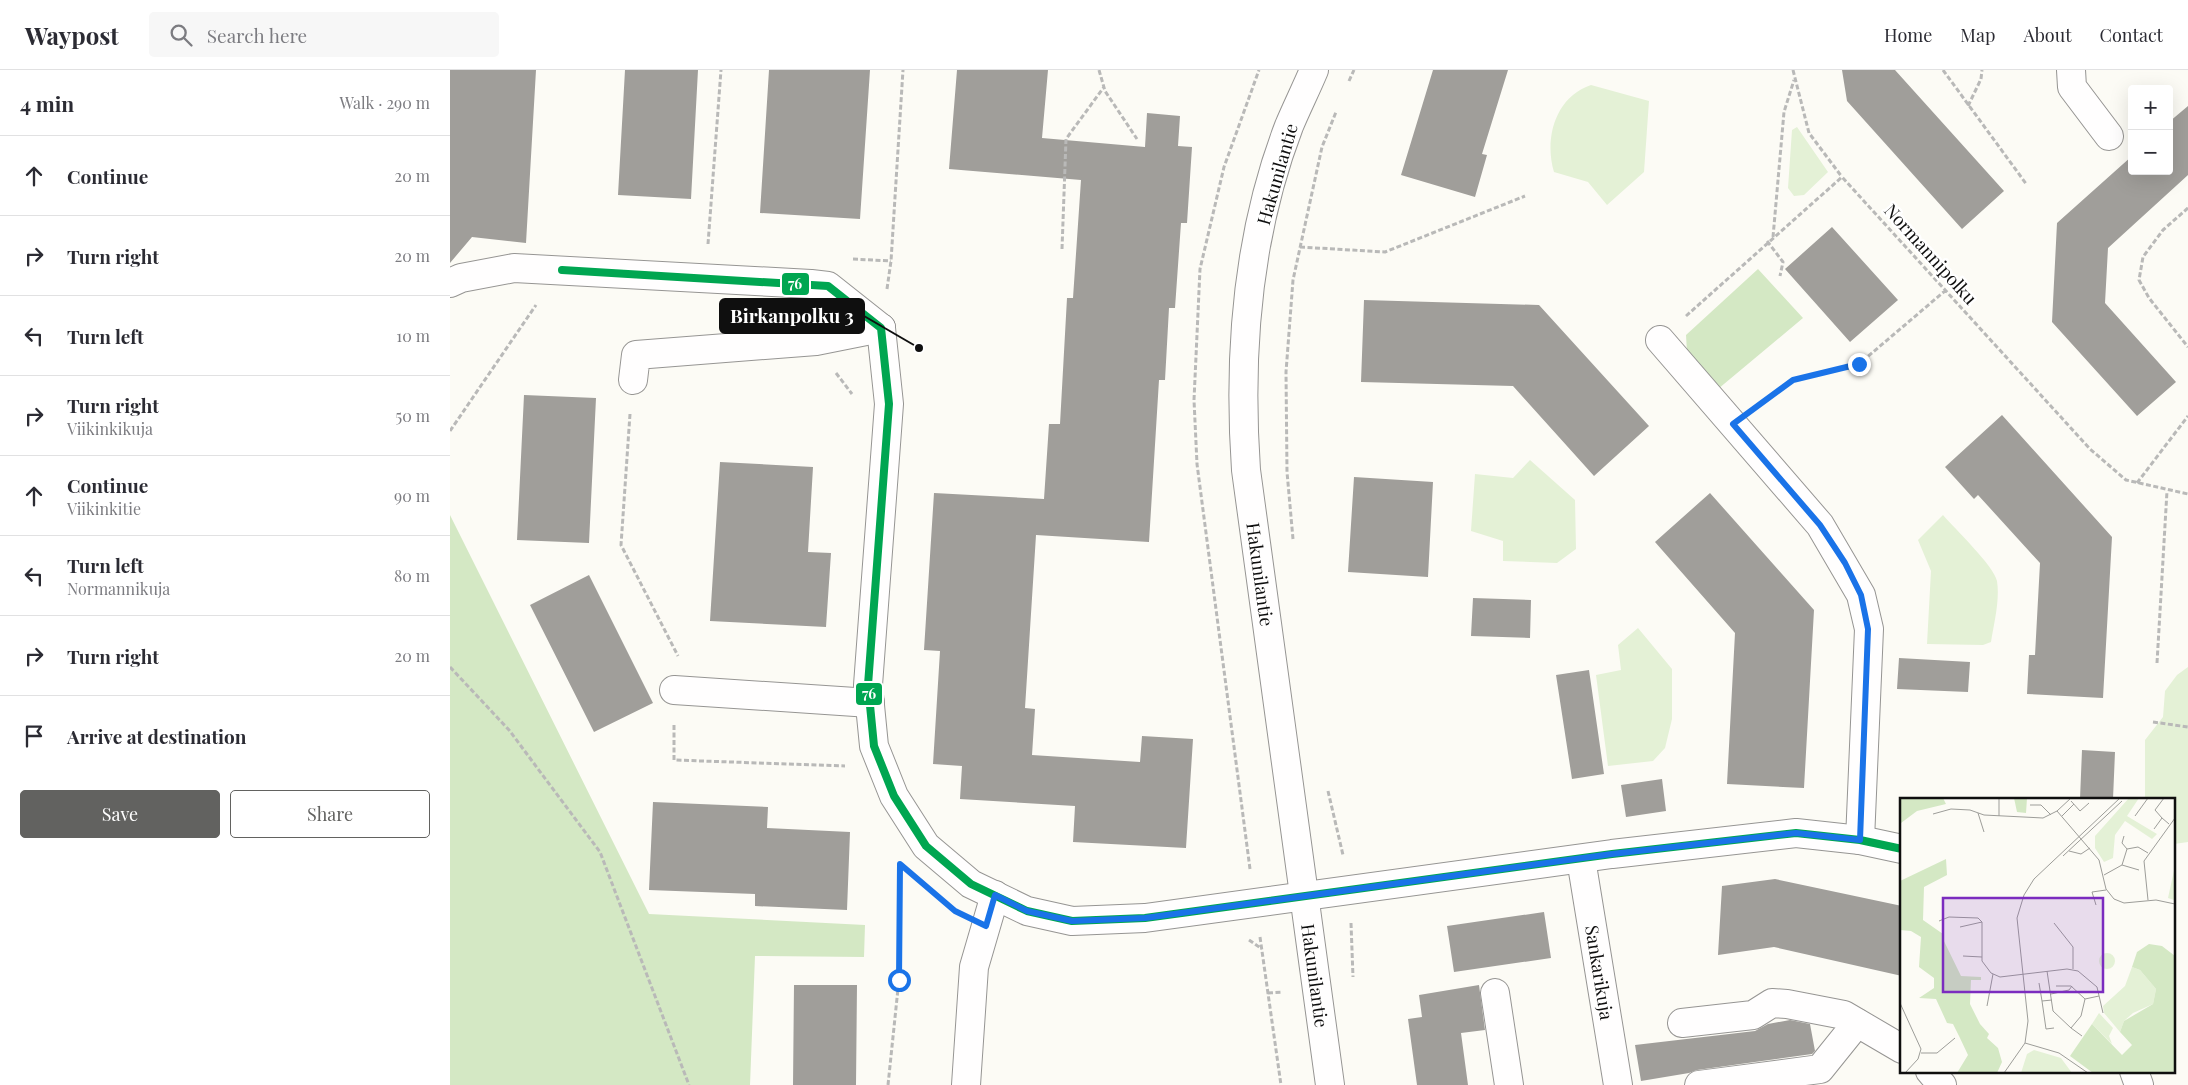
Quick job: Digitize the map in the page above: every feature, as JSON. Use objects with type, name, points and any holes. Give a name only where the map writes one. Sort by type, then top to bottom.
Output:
[{"type":"street","name":"Hakunilantie","points":[[1314,70],[1289,127],[1264,211],[1250,278],[1243,348],[1242,418],[1246,470],[1330,1085]]},
{"type":"street","points":[[2071,70],[2072,87],[2110,136]]},
{"type":"street","points":[[450,283],[461,278],[514,268],[828,286],[881,328],[889,404],[868,685],[874,746],[894,796],[926,846],[971,884],[1027,911],[1072,921],[1145,918],[1581,859],[1796,833],[1860,840],[1900,849]]},
{"type":"street","points":[[633,380],[636,355],[816,341],[881,328]]},
{"type":"street","points":[[1660,340],[1820,525],[1845,563],[1861,595],[1868,629],[1860,840]]},
{"type":"street","points":[[674,690],[870,702]]},
{"type":"street","name":"Sankarikuja","points":[[1581,859],[1618,1085]]},
{"type":"street","points":[[966,1085],[974,967],[995,895]]},
{"type":"street","points":[[1495,993],[1509,1085]]},
{"type":"street","points":[[1682,1023],[1754,1015],[1772,1003],[1844,1015],[1900,1048]]},
{"type":"street","points":[[1699,1085],[1820,1069],[1857,1023]]},
{"type":"street","points":[[1931,1072],[1942,1085]]},
{"type":"street","points":[[2134,1072],[2139,1085]]},
{"type":"path","points":[[708,252],[721,70]]},
{"type":"path","points":[[881,328],[892,261],[903,70]]},
{"type":"path","points":[[1099,70],[1104,88],[1137,139]]},
{"type":"path","points":[[1347,87],[1354,70]]},
{"type":"path","name":"Normannipolku","points":[[1792,70],[1809,133],[1842,177],[2090,449],[2126,480],[2167,491],[2188,494]]},
{"type":"path","points":[[1943,70],[2027,185]]},
{"type":"path","points":[[1968,106],[1981,79],[1982,70]]},
{"type":"path","points":[[1773,237],[1784,112],[1794,80]]},
{"type":"path","points":[[1062,249],[1066,139],[1104,88]]},
{"type":"path","points":[[1293,540],[1287,472],[1286,372],[1293,280],[1322,147],[1340,104]]},
{"type":"path","points":[[1660,340],[1767,241],[1842,177]]},
{"type":"path","points":[[1300,246],[1385,252],[1525,196]]},
{"type":"path","points":[[2188,208],[2163,230],[2143,256],[2139,280],[2155,305],[2188,347]]},
{"type":"path","points":[[1767,241],[1783,262],[1780,276]]},
{"type":"path","points":[[1733,424],[1793,380],[1859,364],[1946,290]]},
{"type":"path","points":[[816,341],[821,355],[854,398]]},
{"type":"path","points":[[633,380],[621,545],[678,656],[674,690],[674,760],[846,766]]},
{"type":"path","points":[[2137,483],[2188,416]]},
{"type":"path","points":[[2157,663],[2167,491]]},
{"type":"path","points":[[450,667],[509,730],[600,852],[689,1085]]},
{"type":"path","points":[[2153,722],[2188,728]]},
{"type":"path","points":[[844,760],[848,775]]},
{"type":"path","points":[[1327,789],[1343,854]]},
{"type":"path","points":[[888,1085],[899,980],[900,864],[907,870]]},
{"type":"path","points":[[1241,935],[1262,950],[1281,1085]]},
{"type":"green space","points":[[1591,85],[1649,101],[1644,172],[1607,205],[1588,182],[1554,172],[1551,159],[1552,133],[1561,109],[1579,91]]},
{"type":"green space","points":[[1797,127],[1828,172],[1804,195],[1794,196],[1788,188],[1792,130]]},
{"type":"green space","points":[[1758,269],[1803,318],[1718,389],[1687,352],[1686,335]]},
{"type":"green space","points":[[1530,460],[1575,500],[1576,549],[1557,563],[1503,561],[1503,541],[1471,531],[1475,474],[1513,478]]},
{"type":"green space","points":[[450,515],[649,914],[865,925],[864,957],[755,956],[750,1085],[450,1085]]},
{"type":"green space","points":[[1943,515],[1982,557],[1997,581],[1997,604],[1991,642],[1983,645],[1927,644],[1931,571],[1918,540]]},
{"type":"green space","points":[[1638,628],[1672,669],[1672,719],[1665,748],[1653,761],[1608,766],[1596,675],[1621,670],[1618,645]]},
{"type":"green space","points":[[2188,667],[2188,842],[2176,844],[2176,798],[2145,798],[2145,740],[2163,717],[2165,691],[2177,675]]},
{"type":"building","points":[[450,70],[536,70],[526,243],[472,237],[450,263]]},
{"type":"building","points":[[625,70],[698,70],[691,199],[618,195]]},
{"type":"building","points":[[769,70],[870,70],[860,219],[760,213]]},
{"type":"building","points":[[957,70],[1048,70],[1042,138],[1145,147],[1147,113],[1180,116],[1178,146],[1192,147],[1187,223],[1181,223],[1175,308],[1169,308],[1165,380],[1159,380],[1149,542],[1036,535],[1025,708],[1035,709],[1032,755],[1140,762],[1142,736],[1193,739],[1186,848],[1073,842],[1075,806],[960,799],[962,766],[933,764],[940,651],[924,650],[934,493],[1044,499],[1049,424],[1060,424],[1067,298],[1073,298],[1081,180],[949,169]]},
{"type":"building","points":[[1433,70],[1508,70],[1482,154],[1487,155],[1475,197],[1401,175]]},
{"type":"building","points":[[1842,70],[1895,70],[2004,191],[1962,229],[1847,101]]},
{"type":"building","points":[[2188,106],[2188,175],[2108,248],[2105,303],[2176,382],[2137,416],[2052,322],[2057,223],[2128,160],[2128,175],[2173,175],[2173,119]]},
{"type":"building","points":[[1832,227],[1898,300],[1850,342],[1785,269]]},
{"type":"building","points":[[1364,300],[1539,305],[1649,426],[1594,476],[1513,386],[1361,382]]},
{"type":"building","points":[[524,395],[596,398],[589,543],[517,540]]},
{"type":"building","points":[[2002,415],[2112,537],[2103,698],[2027,694],[2029,655],[2035,655],[2040,563],[1978,495],[1974,499],[1945,467]]},
{"type":"building","points":[[720,462],[813,467],[808,552],[831,553],[826,627],[710,621]]},
{"type":"building","points":[[1354,477],[1433,482],[1428,577],[1348,572]]},
{"type":"building","points":[[1710,493],[1814,610],[1804,788],[1727,784],[1735,633],[1655,542]]},
{"type":"building","points":[[589,575],[653,703],[594,732],[530,605]]},
{"type":"building","points":[[1473,598],[1531,600],[1530,638],[1471,636]]},
{"type":"building","points":[[1899,658],[1970,662],[1968,692],[1897,689]]},
{"type":"building","points":[[1589,670],[1604,774],[1572,779],[1556,675]]},
{"type":"building","points":[[2082,750],[2115,752],[2113,798],[2080,798]]},
{"type":"building","points":[[1662,779],[1666,811],[1626,817],[1621,785]]},
{"type":"building","points":[[653,802],[768,807],[767,828],[850,832],[847,910],[755,906],[755,894],[649,890]]},
{"type":"building","points":[[1775,879],[1900,906],[1900,976],[1774,947],[1718,955],[1722,886]]},
{"type":"building","points":[[1544,912],[1551,958],[1454,972],[1447,926]]},
{"type":"building","points":[[794,985],[857,985],[856,1085],[793,1085]]},
{"type":"building","points":[[1479,985],[1485,1030],[1461,1033],[1468,1085],[1417,1085],[1408,1019],[1422,1017],[1419,995]]},
{"type":"building","points":[[1790,1020],[1810,1024],[1815,1051],[1812,1054],[1697,1070],[1641,1081],[1635,1045],[1755,1031],[1768,1024]]},
{"type":"transit line","name":"76","points":[[562,270],[828,286],[881,328],[889,404],[868,685],[874,746],[894,796],[926,846],[971,884],[1027,911],[1072,921],[1145,918],[1612,854],[1796,833],[1860,840],[1900,849]]},
{"type":"place","name":"Birkanpolku 3","points":[[919,348]]},
{"type":"route","points":[[899,980],[900,864],[955,911],[986,926],[995,895],[1027,911],[1072,921],[1145,918],[1612,854],[1796,833],[1860,840],[1868,629],[1861,595],[1845,563],[1820,525],[1733,424],[1793,380],[1859,364]]}]
